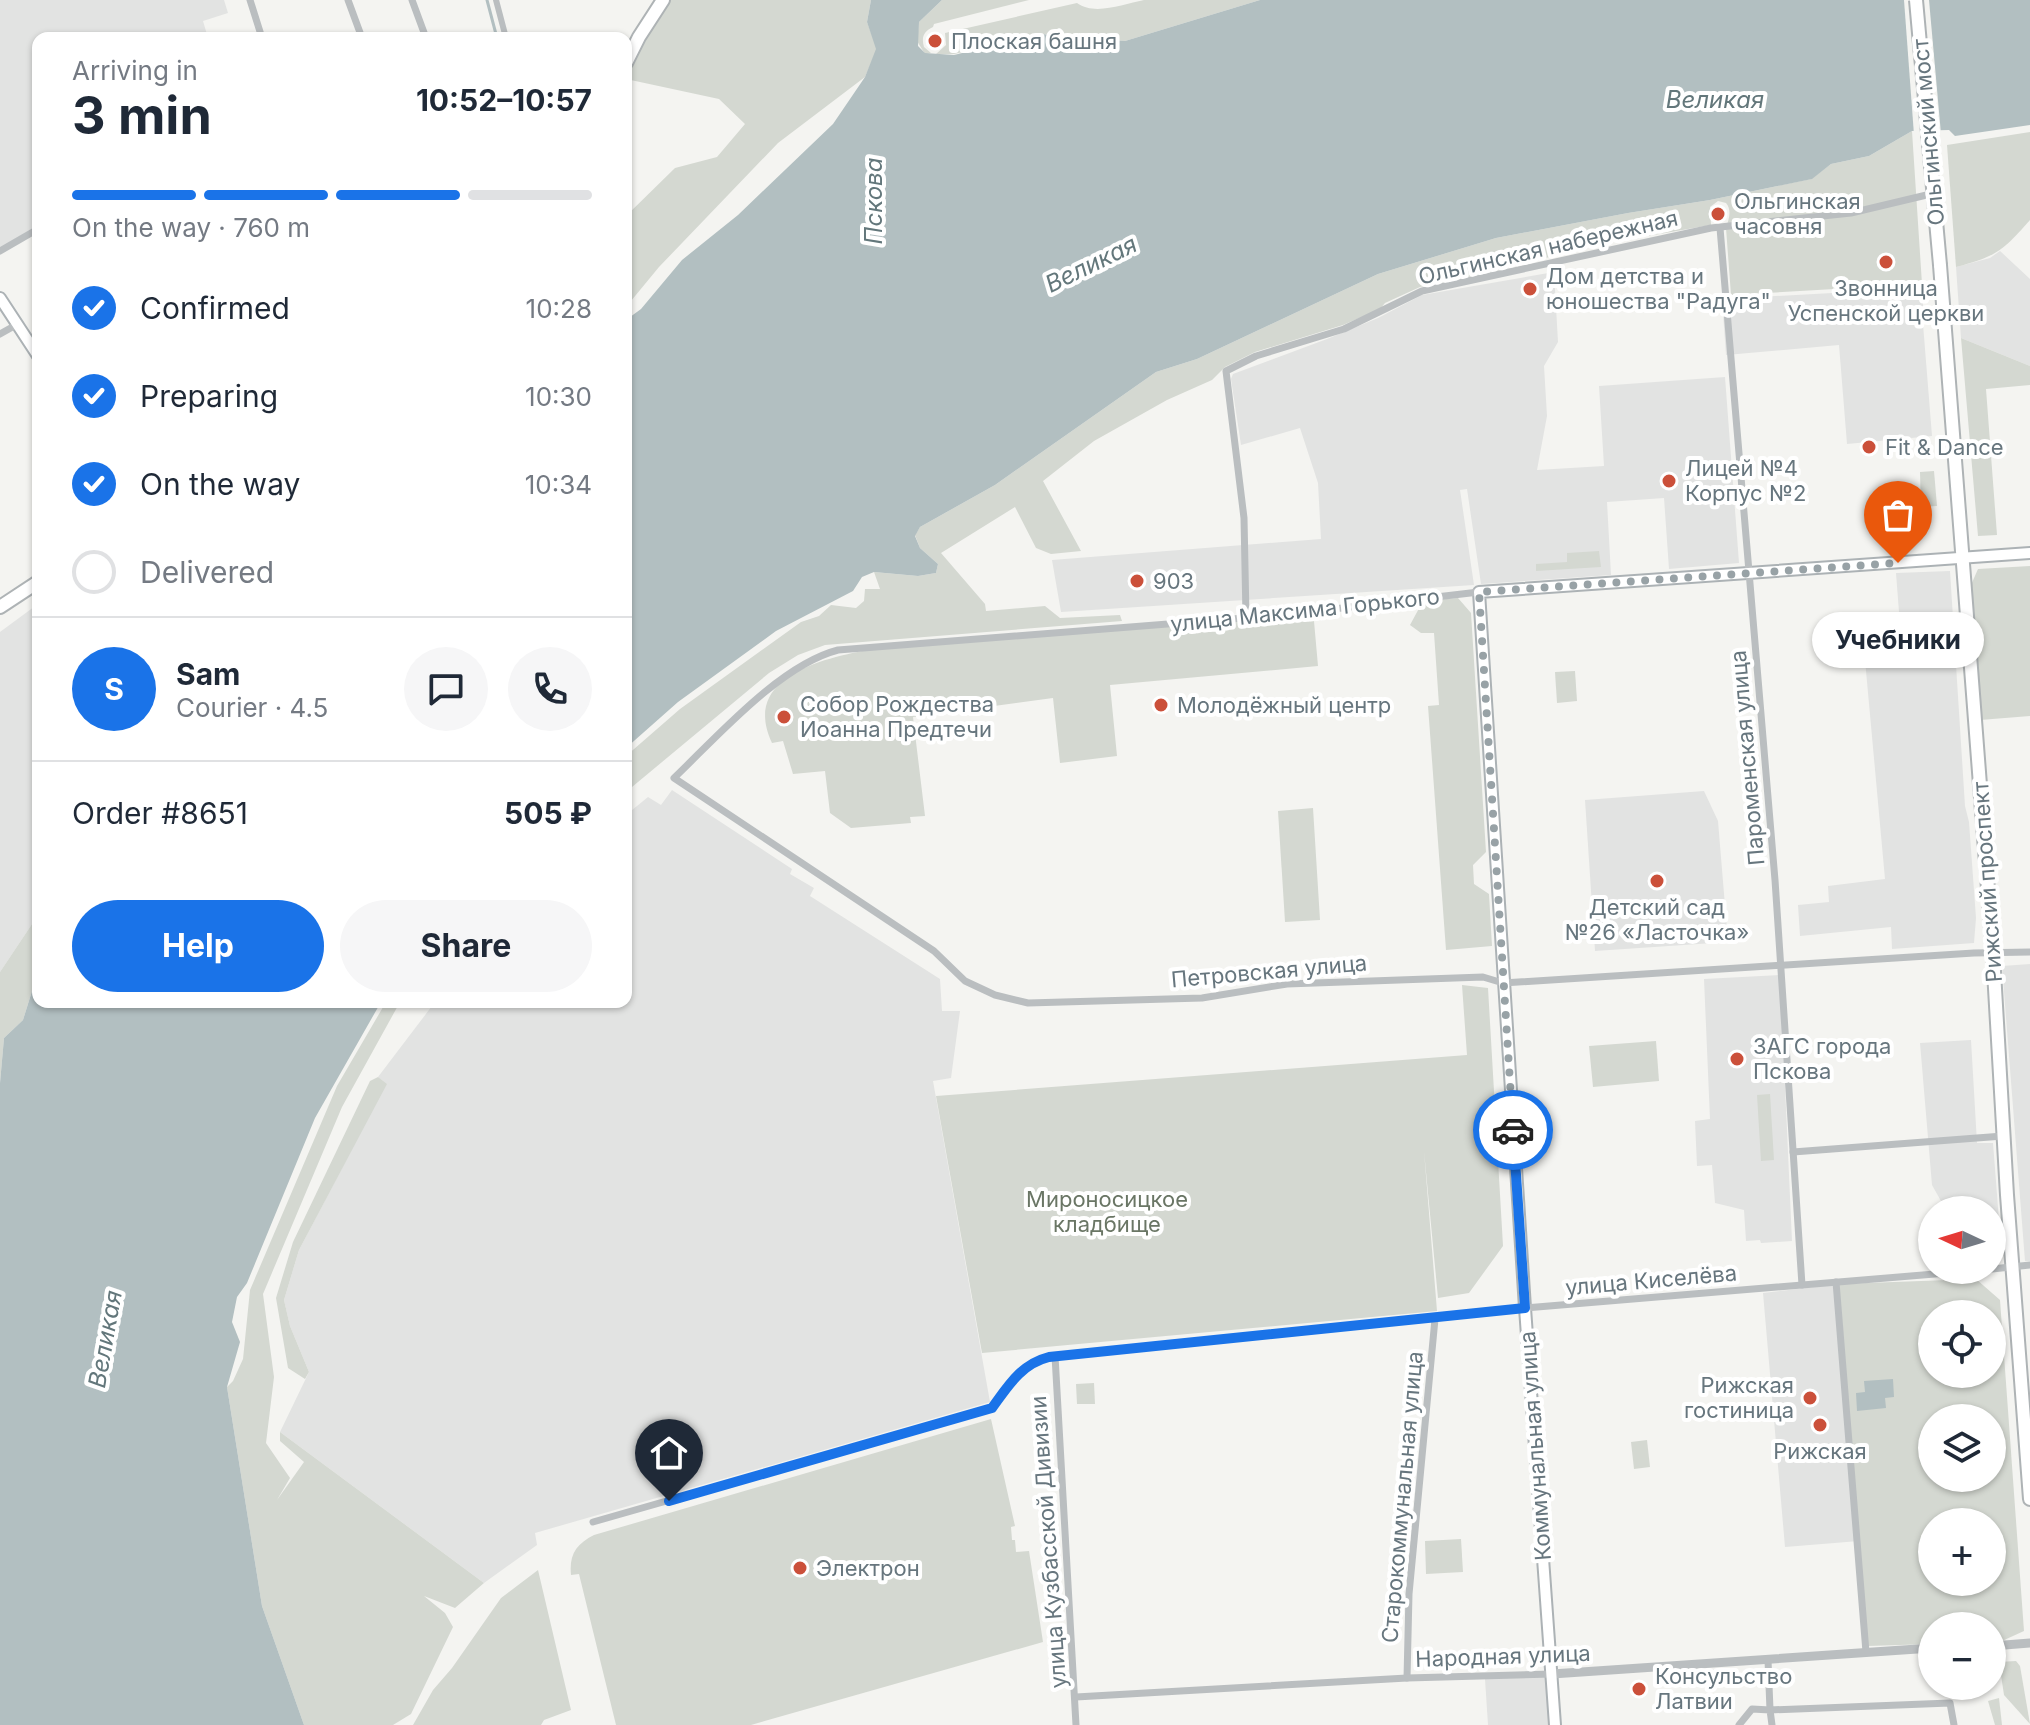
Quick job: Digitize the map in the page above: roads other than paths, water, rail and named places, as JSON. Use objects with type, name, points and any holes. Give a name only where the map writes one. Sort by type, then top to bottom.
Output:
[{"type":"main road","points":[[632,51],[663,0]]},
{"type":"main road","name":"Ольгинский мост","points":[[1916,0],[1940,265]]},
{"type":"main road","name":"Рижский проспект","points":[[1940,265],[1993,954],[2030,1499]]},
{"type":"main road","points":[[0,298],[32,348]]},
{"type":"main road","name":"улица Максима Горького","points":[[1479,592],[2030,553]]},
{"type":"main road","points":[[0,607],[32,586]]},
{"type":"main road","name":"Коммунальная улица","points":[[1479,592],[1555,1725]]},
{"type":"street","points":[[250,0],[260,32]]},
{"type":"street","points":[[348,0],[360,32]]},
{"type":"street","points":[[412,0],[424,32]]},
{"type":"street","points":[[496,0],[504,32]]},
{"type":"street","name":"Ольгинская набережная","points":[[1246,617],[1244,518],[1226,371],[1256,356],[1344,329],[1422,291],[1720,228],[1851,213],[1937,193]]},
{"type":"street","name":"Пароменская улица","points":[[1720,228],[1781,966],[1802,1285]]},
{"type":"street","points":[[0,251],[32,232]]},
{"type":"street","points":[[0,334],[16,325]]},
{"type":"street","name":"улица Максима Горького","points":[[674,778],[780,680],[825,653],[1246,617],[1479,592]]},
{"type":"street","name":"Петровская улица","points":[[674,778],[934,951],[965,981],[995,995],[1028,1003],[1202,998],[1287,984],[1352,980],[1483,977],[1503,983],[2030,952]]},
{"type":"street","points":[[1793,1152],[2003,1136]]},
{"type":"street","points":[[2006,1268],[2030,1265]]},
{"type":"street","name":"улица Киселёва","points":[[593,1522],[992,1408],[1011,1380],[1023,1369],[1055,1356],[1525,1308],[1918,1275]]},
{"type":"street","points":[[1836,1282],[1866,1652]]},
{"type":"street","name":"Старокоммунальная улица","points":[[1407,1678],[1409,1594],[1435,1319]]},
{"type":"street","name":"улица Кузбасской Дивизии","points":[[1055,1356],[1076,1725]]},
{"type":"street","points":[[2006,1645],[2030,1643]]},
{"type":"street","name":"Народная улица","points":[[1076,1697],[1407,1678],[1552,1674],[1918,1649]]},
{"type":"street","points":[[1768,1660],[1772,1725]]},
{"type":"street","points":[[1739,1725],[1752,1709],[1950,1703],[1954,1725]]},
{"type":"water","points":[[871,0],[942,0],[919,22],[918,46],[925,53],[954,55],[1040,34],[1125,41],[1260,0],[2030,0],[2030,125],[1955,136],[1949,130],[1912,131],[1869,156],[1831,164],[1812,179],[1496,238],[1378,274],[1197,359],[1156,372],[995,485],[920,527],[915,536],[920,548],[938,564],[936,573],[918,576],[874,572],[862,577],[853,591],[776,631],[678,702],[632,743],[632,316],[682,260],[738,215],[833,124],[865,77],[876,49],[867,22]]},
{"type":"water","name":"Великая","points":[[32,991],[32,1008],[378,1008],[315,1118],[247,1283],[237,1297],[232,1322],[240,1342],[227,1387],[262,1606],[304,1725],[0,1725],[0,1083],[4,1038],[23,1020]]},
{"type":"water","points":[[1893,1379],[1894,1397],[1885,1398],[1886,1408],[1857,1411],[1856,1393],[1865,1392],[1864,1381]]},
{"type":"waterway","points":[[487,0],[495,32]]},
{"type":"place","name":"Плоская башня","points":[[935,41]]},
{"type":"place","name":"Ольгинская часовня","points":[[1718,214]]},
{"type":"place","name":"Звонница Успенской церкви","points":[[1886,262]]},
{"type":"place","name":"Дом детства и юношества \"Радуга\"","points":[[1530,289]]},
{"type":"place","name":"Fit & Dance","points":[[1869,447]]},
{"type":"place","name":"Лицей №4 Корпус №2","points":[[1669,481]]},
{"type":"place","name":"Учебники","points":[[1898,563]]},
{"type":"place","name":"903","points":[[1137,581]]},
{"type":"place","name":"Молодёжный центр","points":[[1161,705]]},
{"type":"place","name":"Собор Рождества Иоанна Предтечи","points":[[784,717]]},
{"type":"place","name":"Детский сад №26 «Ласточка»","points":[[1657,881]]},
{"type":"place","name":"ЗАГС города Пскова","points":[[1737,1059]]},
{"type":"place","name":"Рижская гостиница","points":[[1810,1398]]},
{"type":"place","name":"Рижская","points":[[1820,1425]]},
{"type":"place","name":"Электрон","points":[[800,1568]]},
{"type":"place","name":"Консульство Латвии","points":[[1639,1689]]},
{"type":"water label","name":"Пскова","points":[[873,201]]},
{"type":"park label","name":"Мироносицкое кладбище","points":[[1107,1212]]}]
